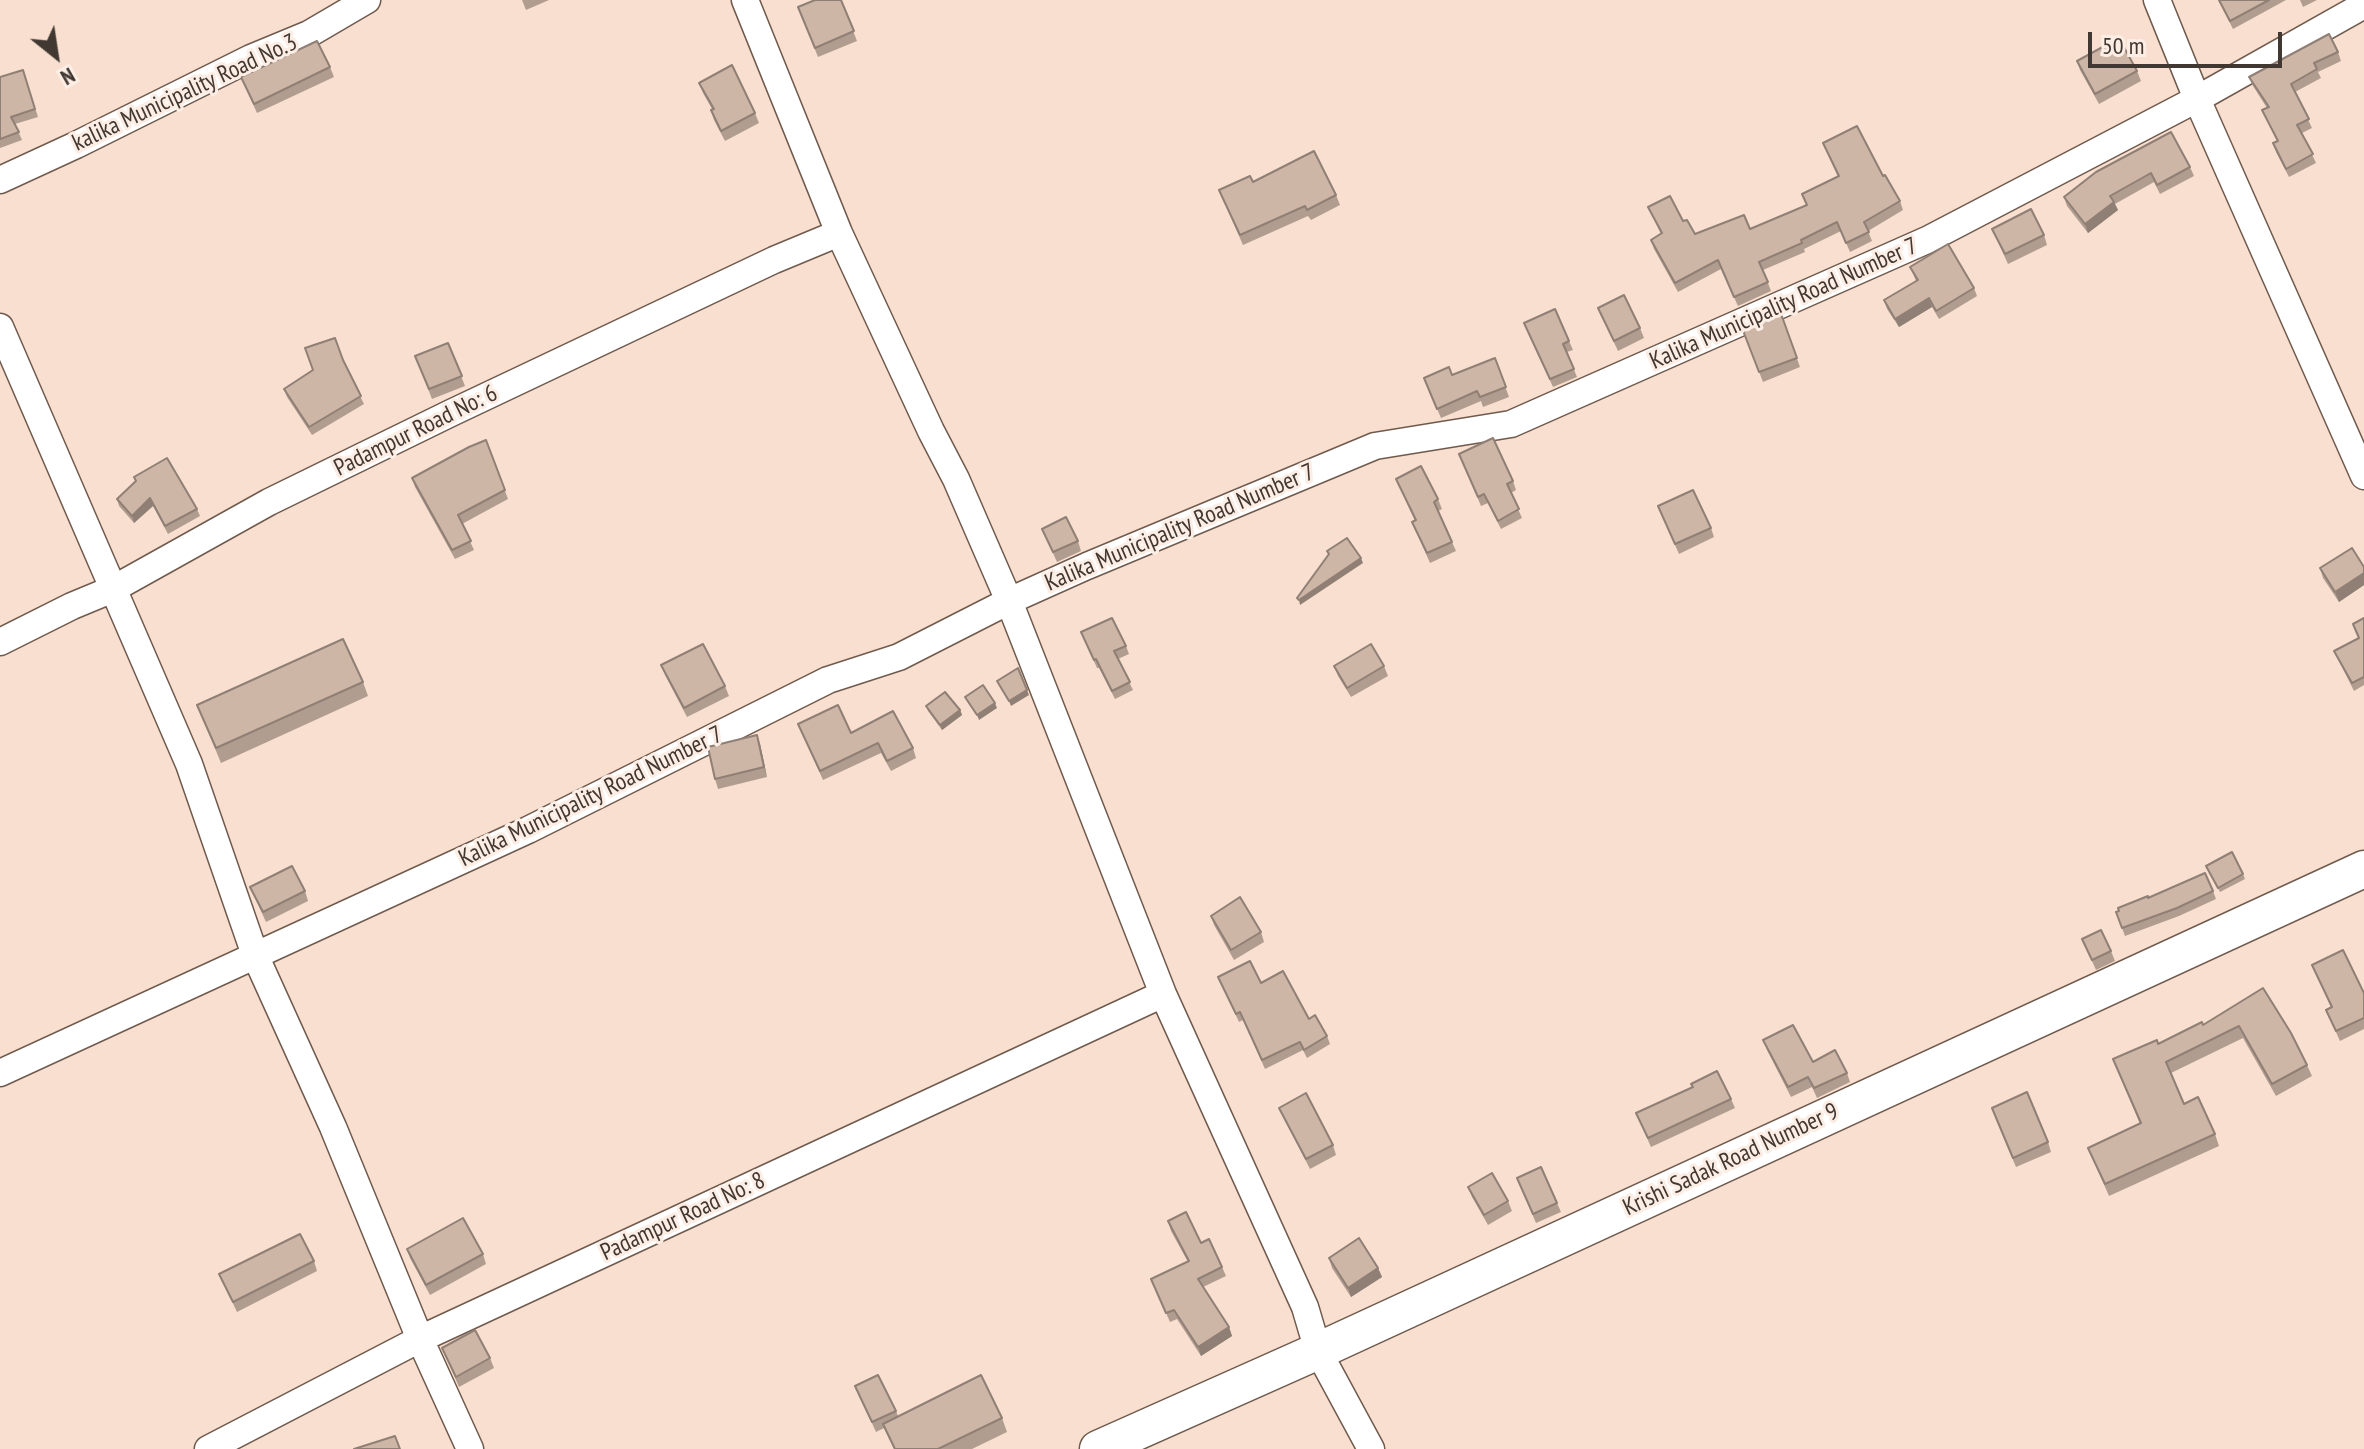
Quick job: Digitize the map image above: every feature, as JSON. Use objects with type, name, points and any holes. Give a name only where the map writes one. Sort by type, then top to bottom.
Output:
[{"type":"street","name":"kalika Municipality Road No.3","points":[[0,180],[251,58],[309,34],[367,0]]},
{"type":"street","points":[[745,0],[839,233],[956,479],[1009,601],[1163,994],[1305,1307],[1318,1351],[1371,1449]]},
{"type":"street","points":[[2157,0],[2197,99],[2364,476]]},
{"type":"street","name":"Kalika Municipality Road Number 7","points":[[0,1073],[528,830],[828,680],[899,657],[1009,601],[1087,566],[1375,446],[1511,424],[1927,240],[2197,99],[2364,5]]},
{"type":"street","name":"Padampur Road No: 6","points":[[0,642],[113,589],[269,502],[409,433],[774,260],[839,233]]},
{"type":"street","points":[[0,327],[189,764],[255,955],[333,1127],[420,1339],[470,1449]]},
{"type":"street","name":"Krishi Sadak Road Number 9","points":[[1098,1449],[1318,1351],[2364,869]]},
{"type":"street","name":"Padampur Road No: 8","points":[[208,1449],[420,1339],[1163,994]]},
{"type":"building","points":[[815,0],[841,0],[854,31],[815,48],[798,7]]},
{"type":"building","points":[[2219,0],[2269,0],[2230,21]]},
{"type":"building","points":[[2329,34],[2338,52],[2314,63],[2317,69],[2291,84],[2309,119],[2297,125],[2313,154],[2286,169],[2273,143],[2278,141],[2262,110],[2269,107],[2249,77]]},
{"type":"building","points":[[2119,38],[2137,71],[2095,94],[2077,61]]},
{"type":"building","points":[[317,41],[330,67],[254,104],[241,77]]},
{"type":"building","points":[[732,65],[755,113],[721,131],[711,110],[714,109],[699,83]]},
{"type":"building","points":[[23,70],[35,109],[11,117],[19,132],[0,139],[0,77]]},
{"type":"building","points":[[1857,126],[1900,201],[1864,222],[1869,232],[1846,243],[1837,222],[1801,240],[1802,243],[1759,262],[1768,282],[1734,297],[1718,260],[1675,283],[1651,240],[1662,233],[1648,207],[1670,196],[1683,221],[1687,220],[1695,234],[1744,215],[1750,229],[1807,205],[1802,194],[1839,176],[1823,143]]},
{"type":"building","points":[[2171,132],[2190,167],[2157,185],[2151,173],[2110,196],[2114,202],[2085,224],[2064,197],[2096,172]]},
{"type":"building","points":[[1314,151],[1336,195],[1307,210],[1305,206],[1240,235],[1219,190],[1250,176],[1253,182]]},
{"type":"building","points":[[2031,209],[2044,235],[2005,254],[1992,229]]},
{"type":"building","points":[[1948,244],[1974,288],[1936,311],[1929,298],[1895,319],[1884,300],[1918,280],[1910,267]]},
{"type":"building","points":[[1624,295],[1640,328],[1614,341],[1598,308]]},
{"type":"building","points":[[1555,309],[1569,341],[1563,344],[1574,369],[1550,379],[1524,323]]},
{"type":"building","points":[[1780,311],[1797,358],[1759,372],[1742,328]]},
{"type":"building","points":[[335,338],[361,396],[309,427],[284,389],[313,370],[305,348]]},
{"type":"building","points":[[448,343],[462,376],[429,389],[415,356]]},
{"type":"building","points":[[1495,358],[1506,387],[1480,397],[1477,391],[1437,409],[1424,378],[1449,367],[1452,375]]},
{"type":"building","points":[[1493,438],[1513,481],[1507,484],[1519,509],[1498,521],[1484,494],[1478,497],[1459,454]]},
{"type":"building","points":[[486,440],[505,490],[458,515],[471,541],[452,550],[412,478]]},
{"type":"building","points":[[167,458],[197,509],[165,526],[150,498],[132,516],[117,499],[136,481],[134,477]]},
{"type":"building","points":[[1421,466],[1438,499],[1434,502],[1452,542],[1427,553],[1412,522],[1416,520],[1396,479]]},
{"type":"building","points":[[1693,490],[1711,528],[1675,544],[1658,506]]},
{"type":"building","points":[[1066,517],[1078,541],[1053,552],[1042,529]]},
{"type":"building","points":[[1347,538],[1361,558],[1299,600],[1297,598],[1329,554],[1327,551]]},
{"type":"building","points":[[2352,548],[2364,567],[2364,573],[2335,592],[2320,568]]},
{"type":"building","points":[[1112,618],[1126,646],[1114,651],[1130,682],[1112,691],[1081,632]]},
{"type":"building","points":[[2364,618],[2364,677],[2352,683],[2334,651],[2359,638],[2353,624]]},
{"type":"building","points":[[343,639],[363,682],[216,748],[197,705]]},
{"type":"building","points":[[703,644],[725,686],[684,708],[661,665]]},
{"type":"building","points":[[1371,644],[1384,666],[1347,688],[1334,666]]},
{"type":"building","points":[[1018,668],[1027,690],[1009,701],[997,681]]},
{"type":"building","points":[[983,685],[995,703],[977,715],[965,697]]},
{"type":"building","points":[[945,692],[960,710],[940,725],[926,706]]},
{"type":"building","points":[[838,705],[851,733],[893,711],[913,748],[887,761],[878,743],[820,771],[798,724]]},
{"type":"building","points":[[757,735],[764,767],[715,779],[708,747]]},
{"type":"building","points":[[2232,852],[2243,874],[2218,888],[2206,866]]},
{"type":"building","points":[[292,866],[305,891],[263,912],[250,887]]},
{"type":"building","points":[[2205,873],[2213,891],[2122,928],[2116,912],[2118,908]]},
{"type":"building","points":[[1240,897],[1261,932],[1231,950],[1211,916]]},
{"type":"building","points":[[2101,930],[2111,951],[2092,960],[2082,939]]},
{"type":"building","points":[[2343,950],[2364,993],[2364,1018],[2336,1031],[2326,1010],[2332,1007],[2312,965]]},
{"type":"building","points":[[1250,961],[1261,983],[1283,971],[1309,1019],[1315,1015],[1327,1036],[1304,1050],[1300,1042],[1262,1060],[1240,1012],[1236,1014],[1218,977]]},
{"type":"building","points":[[2263,988],[2307,1065],[2272,1084],[2239,1026],[2166,1062],[2184,1104],[2198,1097],[2215,1134],[2105,1184],[2088,1148],[2141,1123],[2113,1059],[2157,1040],[2158,1044],[2202,1022],[2203,1025]]},
{"type":"building","points":[[1793,1025],[1813,1062],[1835,1050],[1847,1073],[1814,1088],[1808,1077],[1788,1087],[1763,1040]]},
{"type":"building","points":[[1717,1071],[1731,1099],[1648,1138],[1636,1113],[1693,1087],[1691,1084]]},
{"type":"building","points":[[2027,1092],[2048,1142],[2013,1158],[1992,1108]]},
{"type":"building","points":[[1306,1093],[1333,1145],[1306,1159],[1279,1108]]},
{"type":"building","points":[[1541,1167],[1557,1203],[1533,1214],[1517,1178]]},
{"type":"building","points":[[1492,1173],[1508,1201],[1484,1215],[1468,1187]]},
{"type":"building","points":[[1186,1212],[1201,1243],[1209,1239],[1222,1267],[1198,1279],[1229,1327],[1198,1347],[1174,1310],[1166,1313],[1151,1279],[1189,1261],[1168,1221]]},
{"type":"building","points":[[463,1218],[483,1254],[426,1285],[407,1249]]},
{"type":"building","points":[[300,1234],[314,1261],[233,1302],[219,1274]]},
{"type":"building","points":[[1359,1238],[1378,1268],[1348,1288],[1329,1258]]},
{"type":"building","points":[[475,1330],[490,1358],[456,1377],[442,1348]]},
{"type":"building","points":[[878,1375],[896,1411],[872,1422],[855,1386]]},
{"type":"building","points":[[981,1375],[1002,1418],[938,1449],[895,1449],[883,1424]]},
{"type":"building","points":[[395,1436],[400,1449],[354,1449]]}]
